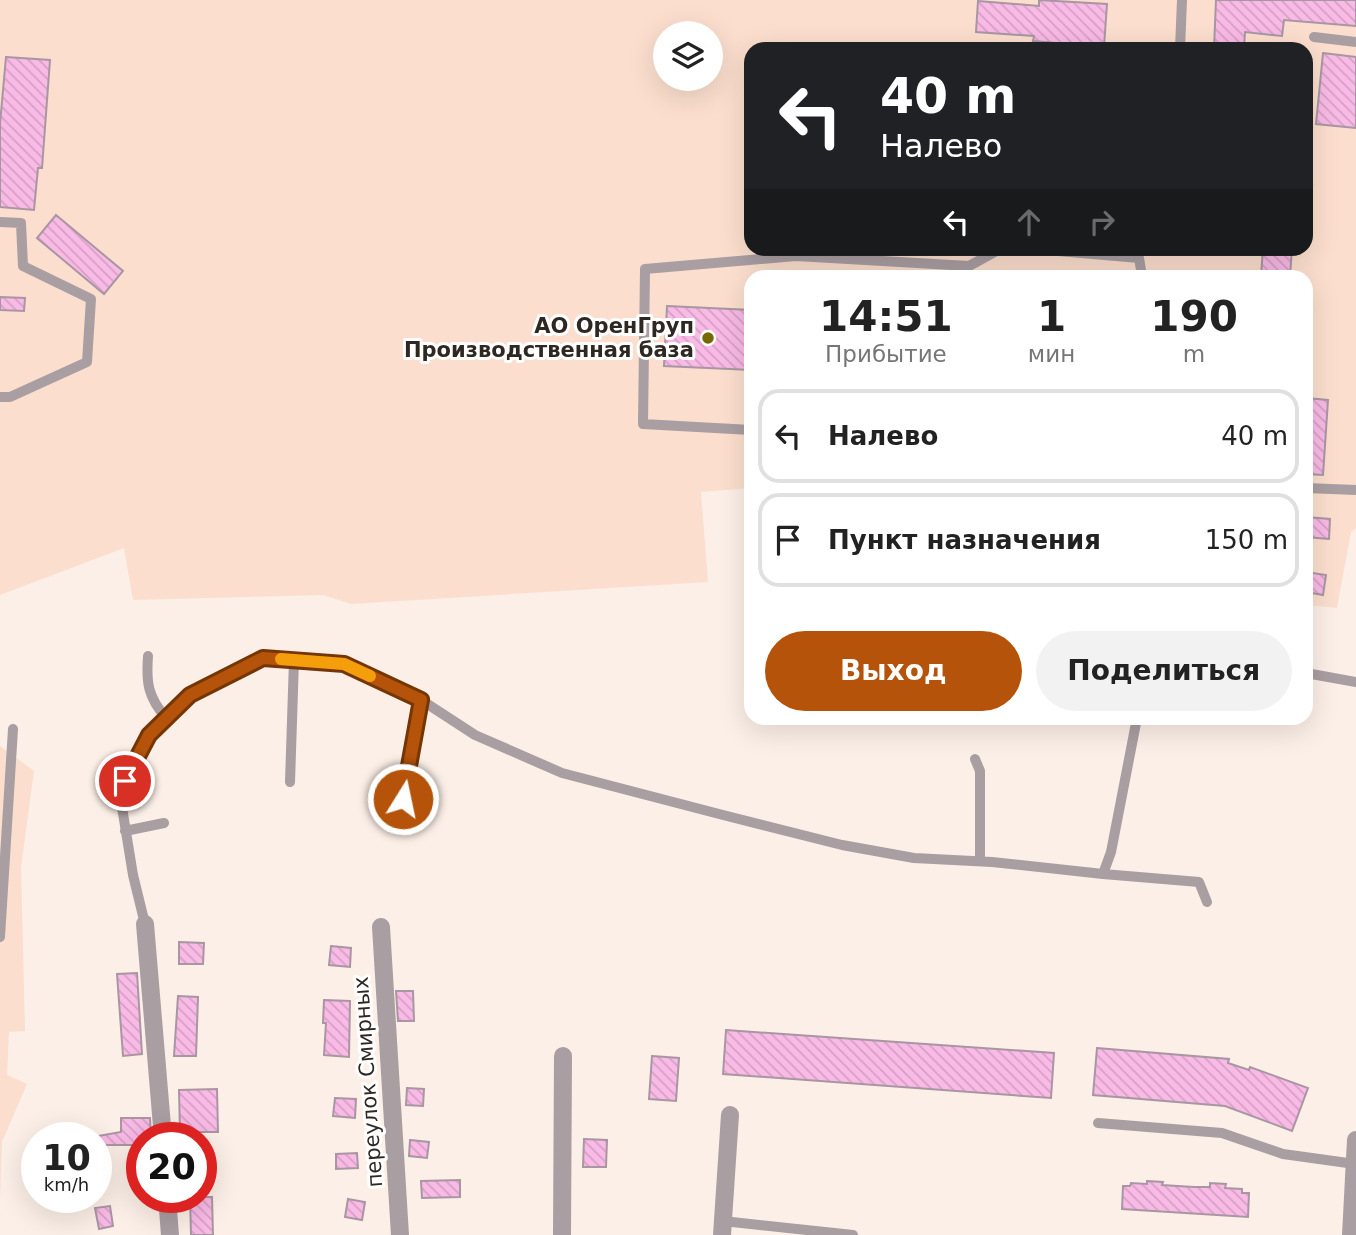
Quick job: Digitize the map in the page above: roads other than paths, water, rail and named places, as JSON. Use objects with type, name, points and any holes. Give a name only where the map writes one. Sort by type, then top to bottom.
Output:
[{"type":"street","points":[[145,924],[162,1122]]},
{"type":"street","name":"переулок Смирных","points":[[381,927],[400,1235]]},
{"type":"street","points":[[562,1235],[563,1056]]},
{"type":"street","points":[[722,1228],[730,1115]]},
{"type":"street","points":[[1351,1235],[1356,1140]]},
{"type":"street","points":[[168,1213],[170,1235]]},
{"type":"lane","points":[[1180,42],[1182,0]]},
{"type":"lane","points":[[1314,37],[1356,41]]},
{"type":"lane","points":[[0,222],[21,223],[23,266],[91,299],[88,362],[10,397],[0,397]]},
{"type":"lane","points":[[744,430],[643,424],[645,269],[761,256]]},
{"type":"lane","points":[[843,256],[969,267],[988,256]]},
{"type":"lane","points":[[1313,488],[1356,490]]},
{"type":"lane","points":[[148,656],[147,674],[153,702],[166,718]]},
{"type":"lane","points":[[145,924],[120,795],[131,767],[149,735],[190,695],[263,658],[344,664],[421,700],[475,735],[562,773],[842,845],[914,858],[1199,882],[1207,902]]},
{"type":"lane","points":[[290,782],[294,660]]},
{"type":"lane","points":[[1313,674],[1356,682]]},
{"type":"lane","points":[[403,799],[421,700]]},
{"type":"lane","points":[[1103,874],[1111,852],[1137,725]]},
{"type":"lane","points":[[0,937],[13,729]]},
{"type":"lane","points":[[975,759],[980,771],[980,862]]},
{"type":"lane","points":[[125,831],[164,822]]},
{"type":"lane","points":[[1098,1123],[1222,1133],[1283,1154],[1355,1164]]},
{"type":"lane","points":[[722,1228],[853,1235]]},
{"type":"place","name":"АО ОренГруп Производственная база","points":[[708,338]]}]
